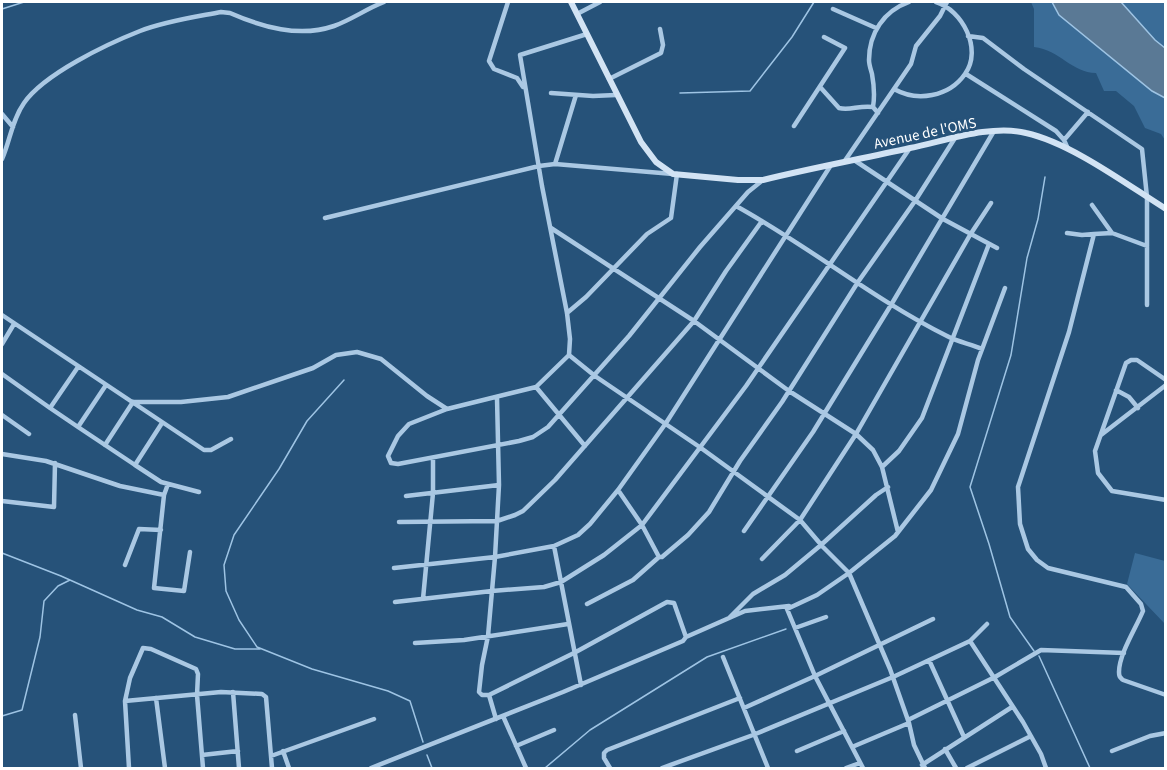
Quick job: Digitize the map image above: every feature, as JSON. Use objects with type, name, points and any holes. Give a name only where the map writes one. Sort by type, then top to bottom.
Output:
[{"type":"street","points":[[2,159],[22,105],[43,83],[94,52],[141,31],[221,12],[285,31],[332,27],[384,2]]},
{"type":"street","points":[[508,2],[489,61],[494,69],[517,78],[525,91]]},
{"type":"street","points":[[571,2],[616,95],[649,155],[675,174]]},
{"type":"street","points":[[577,14],[600,2]]},
{"type":"street","points":[[873,107],[874,87],[869,61],[876,28],[900,5],[909,2]]},
{"type":"street","points":[[894,89],[909,96],[932,95],[949,88],[966,74],[971,56],[968,36],[962,20],[946,3],[936,2]]},
{"type":"street","points":[[844,162],[911,64],[916,46],[934,25],[946,3]]},
{"type":"street","points":[[833,9],[876,28]]},
{"type":"street","points":[[609,79],[662,53],[660,29]]},
{"type":"street","points":[[587,34],[520,54],[567,313],[570,339],[568,355],[536,387],[447,409],[404,428],[395,440],[388,458],[393,464],[500,445],[533,437],[548,427],[595,376],[700,247],[748,192],[763,180]]},
{"type":"street","points":[[968,36],[983,38],[1142,149],[1147,197],[1147,305]]},
{"type":"street","points":[[794,126],[845,48],[824,37]]},
{"type":"street","points":[[966,74],[1056,131],[1068,149]]},
{"type":"street","points":[[820,88],[839,108],[849,109],[864,105],[873,107],[878,113]]},
{"type":"street","points":[[551,93],[616,95]]},
{"type":"street","points":[[555,164],[576,95]]},
{"type":"street","points":[[1064,140],[1088,112]]},
{"type":"street","points":[[2,114],[13,127]]},
{"type":"street","points":[[744,531],[787,471],[824,413],[994,131]]},
{"type":"street","name":"Avenue de l'OMS","points":[[675,174],[763,180],[994,131],[1028,133],[1068,149],[1166,209]]},
{"type":"street","points":[[587,604],[633,580],[688,536],[709,512],[733,472],[789,391],[858,282],[915,201],[955,138]]},
{"type":"street","points":[[395,602],[544,587],[561,582],[604,555],[642,525],[758,368],[910,148]]},
{"type":"street","points":[[854,160],[943,219],[997,248]]},
{"type":"street","points":[[325,218],[539,166],[555,164],[675,174]]},
{"type":"street","points":[[394,568],[495,557],[554,546],[578,535],[590,524],[618,490],[666,423],[831,165]]},
{"type":"street","points":[[567,313],[576,308],[647,234],[671,218],[675,174]]},
{"type":"street","points":[[762,559],[800,520],[856,434],[991,202]]},
{"type":"street","points":[[1092,205],[1112,233]]},
{"type":"street","points":[[736,206],[831,264],[891,305],[952,339],[982,349]]},
{"type":"street","points":[[399,522],[497,521],[515,515],[536,500],[694,321],[762,221]]},
{"type":"street","points":[[550,228],[694,321],[789,391],[856,434],[873,450],[882,467],[898,532]]},
{"type":"street","points":[[1067,233],[1082,235],[1112,233],[1147,246]]},
{"type":"street","points":[[1094,234],[1069,332],[1018,487],[1019,508],[1024,538],[1028,549],[1037,560],[1059,572],[1126,587],[1141,604],[1143,611],[1124,653],[1120,677],[1166,695]]},
{"type":"street","points":[[882,467],[899,451],[922,418],[988,244]]},
{"type":"street","points":[[371,768],[665,650],[683,641],[686,637],[745,611],[789,606],[813,598],[849,573],[898,532],[931,490],[961,425],[982,349],[1005,288]]},
{"type":"street","points":[[2,315],[162,423],[208,451],[231,439]]},
{"type":"street","points":[[2,344],[4,336],[14,324]]},
{"type":"street","points":[[133,402],[181,402],[228,398],[313,368],[336,355],[357,352],[381,359],[447,409]]},
{"type":"street","points":[[568,355],[800,520],[849,573],[892,677],[924,767],[945,749],[1012,707]]},
{"type":"street","points":[[1166,380],[1137,360],[1126,363],[1095,451],[1095,465],[1106,485],[1119,493],[1166,500]]},
{"type":"street","points":[[50,408],[78,367]]},
{"type":"street","points":[[2,374],[153,478],[199,492]]},
{"type":"street","points":[[78,427],[106,385]]},
{"type":"street","points":[[1101,435],[1166,385]]},
{"type":"street","points":[[536,387],[585,446]]},
{"type":"street","points":[[1116,390],[1129,397],[1138,408]]},
{"type":"street","points":[[497,398],[500,485],[488,636],[479,692],[489,695],[574,653],[667,602],[674,603],[686,637]]},
{"type":"street","points":[[105,445],[133,402]]},
{"type":"street","points":[[2,415],[29,434]]},
{"type":"street","points":[[135,465],[162,423]]},
{"type":"street","points":[[2,454],[55,464],[120,486],[164,495]]},
{"type":"street","points":[[423,599],[433,493],[433,458]]},
{"type":"street","points":[[2,501],[54,507],[55,464]]},
{"type":"street","points":[[168,484],[164,495],[154,588],[184,591],[190,552]]},
{"type":"street","points":[[406,496],[500,485]]},
{"type":"street","points":[[729,618],[753,594],[785,575],[888,487]]},
{"type":"street","points":[[618,490],[642,525],[659,557]]},
{"type":"street","points":[[124,565],[138,530],[161,530]]},
{"type":"street","points":[[554,546],[581,684]]},
{"type":"street","points":[[789,606],[788,611],[816,676],[862,766],[846,768]]},
{"type":"street","points":[[795,628],[826,617]]},
{"type":"street","points":[[744,708],[880,646],[933,619]]},
{"type":"street","points":[[415,643],[442,642],[568,624]]},
{"type":"street","points":[[662,768],[753,735],[892,677],[970,641],[987,624]]},
{"type":"street","points":[[970,641],[1031,736],[1046,768]]},
{"type":"street","points":[[129,768],[125,701],[137,658],[141,650],[146,647],[196,669],[203,768]]},
{"type":"street","points":[[852,747],[995,677],[1045,649],[1124,653]]},
{"type":"street","points":[[723,657],[768,768]]},
{"type":"street","points":[[929,660],[964,737]]},
{"type":"street","points":[[233,692],[239,768]]},
{"type":"street","points":[[125,701],[233,692],[262,694],[266,697],[272,768]]},
{"type":"street","points":[[489,695],[496,718]]},
{"type":"street","points":[[156,698],[165,768]]},
{"type":"street","points":[[610,768],[604,758],[607,750],[740,698]]},
{"type":"street","points":[[75,715],[81,768]]},
{"type":"street","points":[[503,716],[526,768]]},
{"type":"street","points":[[271,756],[374,719]]},
{"type":"street","points":[[516,746],[555,730]]},
{"type":"street","points":[[797,751],[844,730]]},
{"type":"street","points":[[1112,751],[1150,736],[1166,734]]},
{"type":"street","points":[[967,768],[1031,736]]},
{"type":"street","points":[[945,749],[956,768]]},
{"type":"street","points":[[202,755],[238,751]]},
{"type":"street","points":[[283,751],[289,768]]},
{"type":"shaded area","points":[[1031,2],[1052,2],[1059,15],[1152,91],[1165,98],[1165,140],[1161,134],[1145,128],[1134,106],[1116,91],[1104,91],[1096,73],[1080,69],[1051,52],[1034,47],[1034,9]]},
{"type":"shaded area","points":[[1052,2],[1121,2],[1165,48],[1165,98],[1152,91],[1059,15]]},
{"type":"shaded area","points":[[1121,2],[1165,2],[1165,48],[1155,40]]},
{"type":"shaded area","points":[[1135,553],[1165,561],[1165,624],[1127,584]]},
{"type":"waterway","points":[[2,9],[24,2]]},
{"type":"waterway","points":[[680,93],[750,91],[792,37],[814,2]]},
{"type":"waterway","points":[[1034,651],[1010,617],[970,487],[1011,355],[1027,258],[1038,219],[1045,177]]},
{"type":"waterway","points":[[344,380],[307,421],[279,469],[234,535],[224,565],[226,591],[239,620],[257,647],[312,669],[388,691],[410,701],[423,742]]},
{"type":"waterway","points":[[2,553],[137,610],[162,617],[195,637],[235,649],[260,649]]},
{"type":"waterway","points":[[2,716],[22,710],[40,637],[44,601],[58,586],[70,580]]},
{"type":"waterway","points":[[545,768],[590,730],[707,657],[786,629]]},
{"type":"waterway","points":[[1039,656],[1090,768]]},
{"type":"waterway","points":[[427,755],[432,768]]}]
